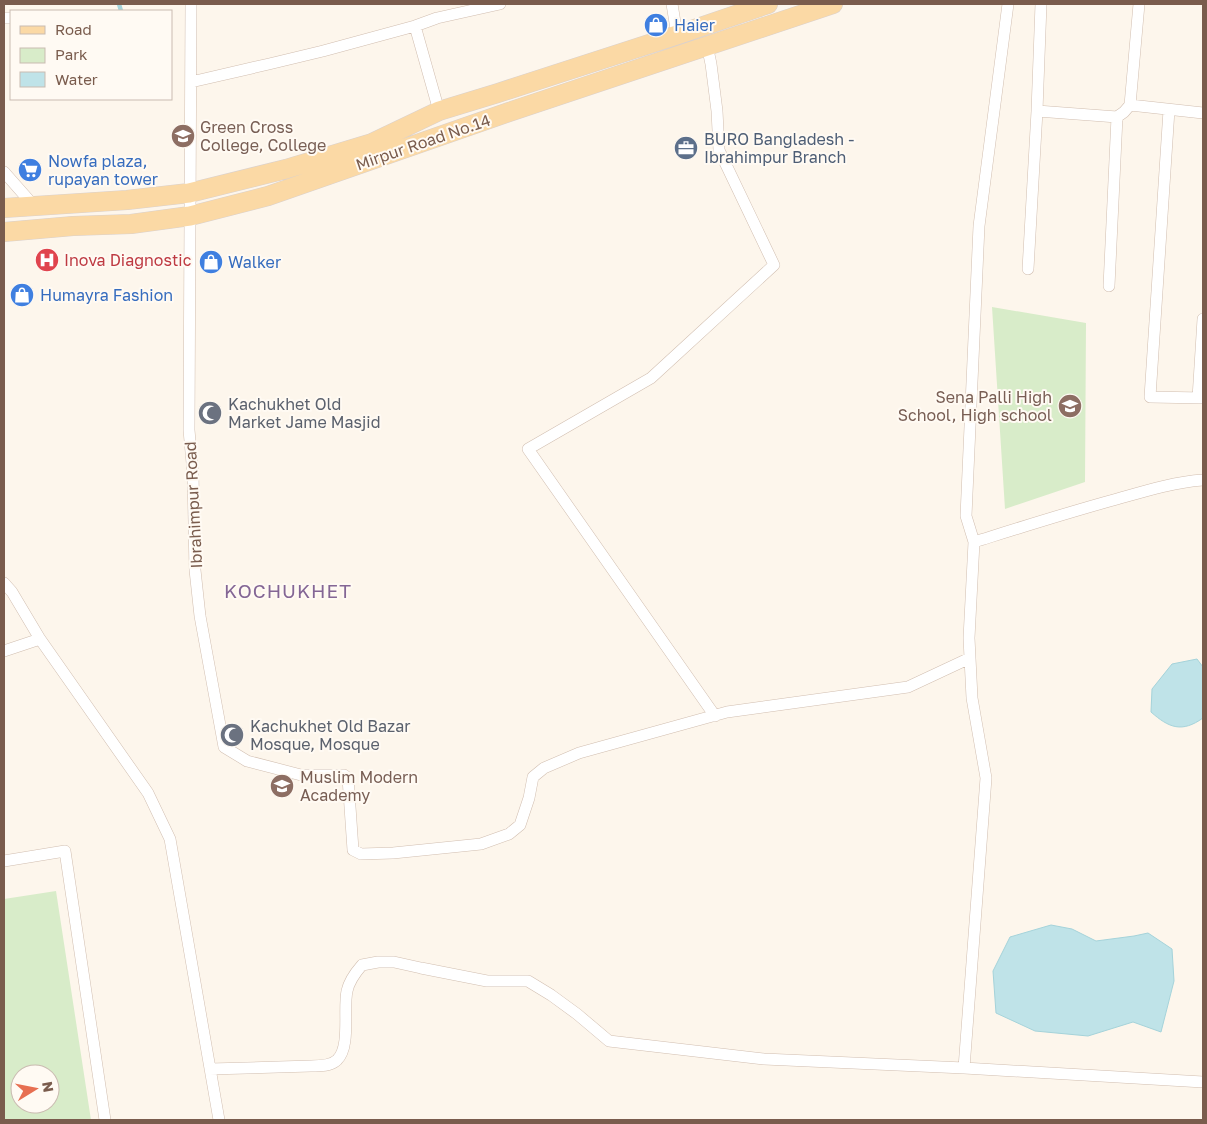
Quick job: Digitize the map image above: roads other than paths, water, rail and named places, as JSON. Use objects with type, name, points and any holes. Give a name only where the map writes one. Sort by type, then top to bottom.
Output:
[{"type":"main road","name":"Mirpur Road No.14","points":[[4,208],[127,200],[189,192],[286,169],[372,143],[438,111],[768,4]]},
{"type":"main road","name":"Mirpur Road No.14","points":[[4,232],[73,226],[131,224],[190,216],[268,196],[509,112],[833,4]]},
{"type":"street","name":"Ibrahimpur Road","points":[[191,4],[188,368],[195,570],[200,616],[224,747],[247,761],[301,775],[344,774],[348,778],[353,850],[361,854],[393,854],[481,844],[509,834],[520,825],[529,798],[533,777],[544,768],[579,753],[715,716]]},
{"type":"street","points":[[190,82],[269,64],[415,26],[437,18],[500,4]]},
{"type":"street","points":[[672,4],[677,35]]},
{"type":"street","points":[[964,1068],[986,778],[972,698],[969,638],[974,542],[966,516],[979,226],[1008,4]]},
{"type":"street","points":[[1028,269],[1041,4]]},
{"type":"street","points":[[1036,111],[1117,116],[1124,112],[1130,105],[1139,4]]},
{"type":"street","points":[[415,26],[438,111]]},
{"type":"street","points":[[707,45],[717,110],[719,150],[774,265],[651,378],[528,449],[715,716],[727,712],[908,687],[970,658]]},
{"type":"street","points":[[1130,105],[1203,113]]},
{"type":"street","points":[[1169,110],[1150,397],[1201,398],[1203,319]]},
{"type":"street","points":[[1109,286],[1117,116]]},
{"type":"street","points":[[4,172],[34,206]]},
{"type":"street","points":[[974,542],[1143,492],[1203,480]]},
{"type":"street","points":[[4,583],[12,592],[40,639],[148,793],[170,839],[219,1120]]},
{"type":"street","points":[[4,651],[40,639]]},
{"type":"street","points":[[4,861],[65,851],[105,1120]]},
{"type":"street","points":[[210,1069],[327,1065],[337,1060],[344,1045],[346,1031],[345,1007],[351,978],[362,965],[394,962],[487,981],[528,981],[577,1014],[609,1041],[764,1059],[1203,1082]]},
{"type":"water","points":[[1197,659],[1203,667],[1203,718],[1189,726],[1176,727],[1170,725],[1151,712],[1152,689],[1172,664]]},
{"type":"water","points":[[1051,925],[1072,929],[1096,941],[1148,933],[1172,949],[1174,981],[1161,1032],[1133,1022],[1088,1036],[1035,1031],[996,1013],[993,971],[1010,937]]},
{"type":"waterway","points":[[119,4],[121,10]]},
{"type":"place","name":"Haier","points":[[656,25]]},
{"type":"place","name":"Green Cross College, College","points":[[183,136]]},
{"type":"place","name":"BURO Bangladesh - Ibrahimpur Branch","points":[[686,148]]},
{"type":"place","name":"Nowfa plaza, rupayan tower","points":[[30,170]]},
{"type":"place","name":"Inova Diagnostic","points":[[47,260]]},
{"type":"place","name":"Walker","points":[[211,262]]},
{"type":"place","name":"Humayra Fashion","points":[[22,295]]},
{"type":"place","name":"Sena Palli High School, High school","points":[[1070,406]]},
{"type":"place","name":"Kachukhet Old Market Jame Masjid","points":[[210,413]]},
{"type":"place","name":"Kachukhet Old Bazar Mosque, Mosque","points":[[232,735]]},
{"type":"place","name":"Muslim Modern Academy","points":[[282,786]]},
{"type":"district","name":"KOCHUKHET","points":[[288,591]]}]
